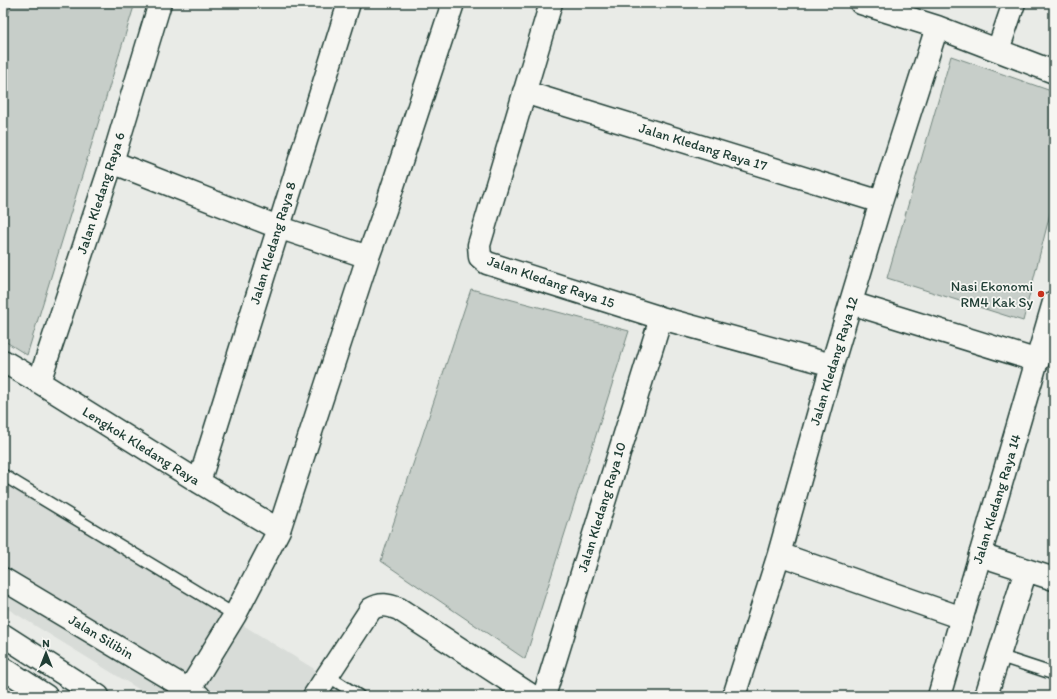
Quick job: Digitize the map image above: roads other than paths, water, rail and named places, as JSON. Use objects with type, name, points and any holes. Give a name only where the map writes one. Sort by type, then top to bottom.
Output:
[{"type":"street","name":"Jalan Kledang Raya 6","points":[[39,382],[112,162],[160,3]]},
{"type":"street","name":"Jalan Kledang Raya 8","points":[[198,482],[347,3]]},
{"type":"street","points":[[194,693],[280,530],[368,257],[385,210],[453,3]]},
{"type":"street","name":"Jalan Kledang Raya 15","points":[[551,3],[479,245],[480,257],[487,263],[661,318],[832,365]]},
{"type":"street","points":[[861,3],[937,27],[1054,72]]},
{"type":"street","points":[[998,50],[1014,3]]},
{"type":"street","name":"Jalan Kledang Raya 12","points":[[734,696],[779,554],[832,365],[881,202],[937,27]]},
{"type":"street","name":"Jalan Kledang Raya 17","points":[[524,92],[881,202]]},
{"type":"street","points":[[112,162],[278,227],[368,257]]},
{"type":"street","name":"Jalan Kledang Raya 14","points":[[939,696],[1054,302]]},
{"type":"street","points":[[851,303],[1038,361]]},
{"type":"street","name":"Jalan Kledang Raya 10","points":[[544,696],[661,318]]},
{"type":"street","name":"Lengkok Kledang Raya","points":[[3,361],[198,482],[280,530]]},
{"type":"street","points":[[779,554],[962,618]]},
{"type":"street","points":[[980,555],[1054,579]]},
{"type":"street","points":[[986,696],[1026,570]]},
{"type":"street","name":"Jalan Silibin","points":[[3,579],[194,693]]},
{"type":"street","points":[[314,696],[371,609],[378,605],[388,605],[399,609],[532,696]]},
{"type":"street","points":[[3,636],[98,696]]},
{"type":"street","points":[[49,665],[66,682],[70,696]]},
{"type":"street","points":[[9,672],[24,689],[27,696]]},
{"type":"street","points":[[9,672],[46,696]]},
{"type":"lane","points":[[3,475],[235,615]]},
{"type":"lane","points":[[999,656],[1054,674]]},
{"type":"lane","points":[[328,676],[359,696]]},
{"type":"place","name":"Nasi Ekonomi RM4 Kak Sy","points":[[1041,294]]}]
